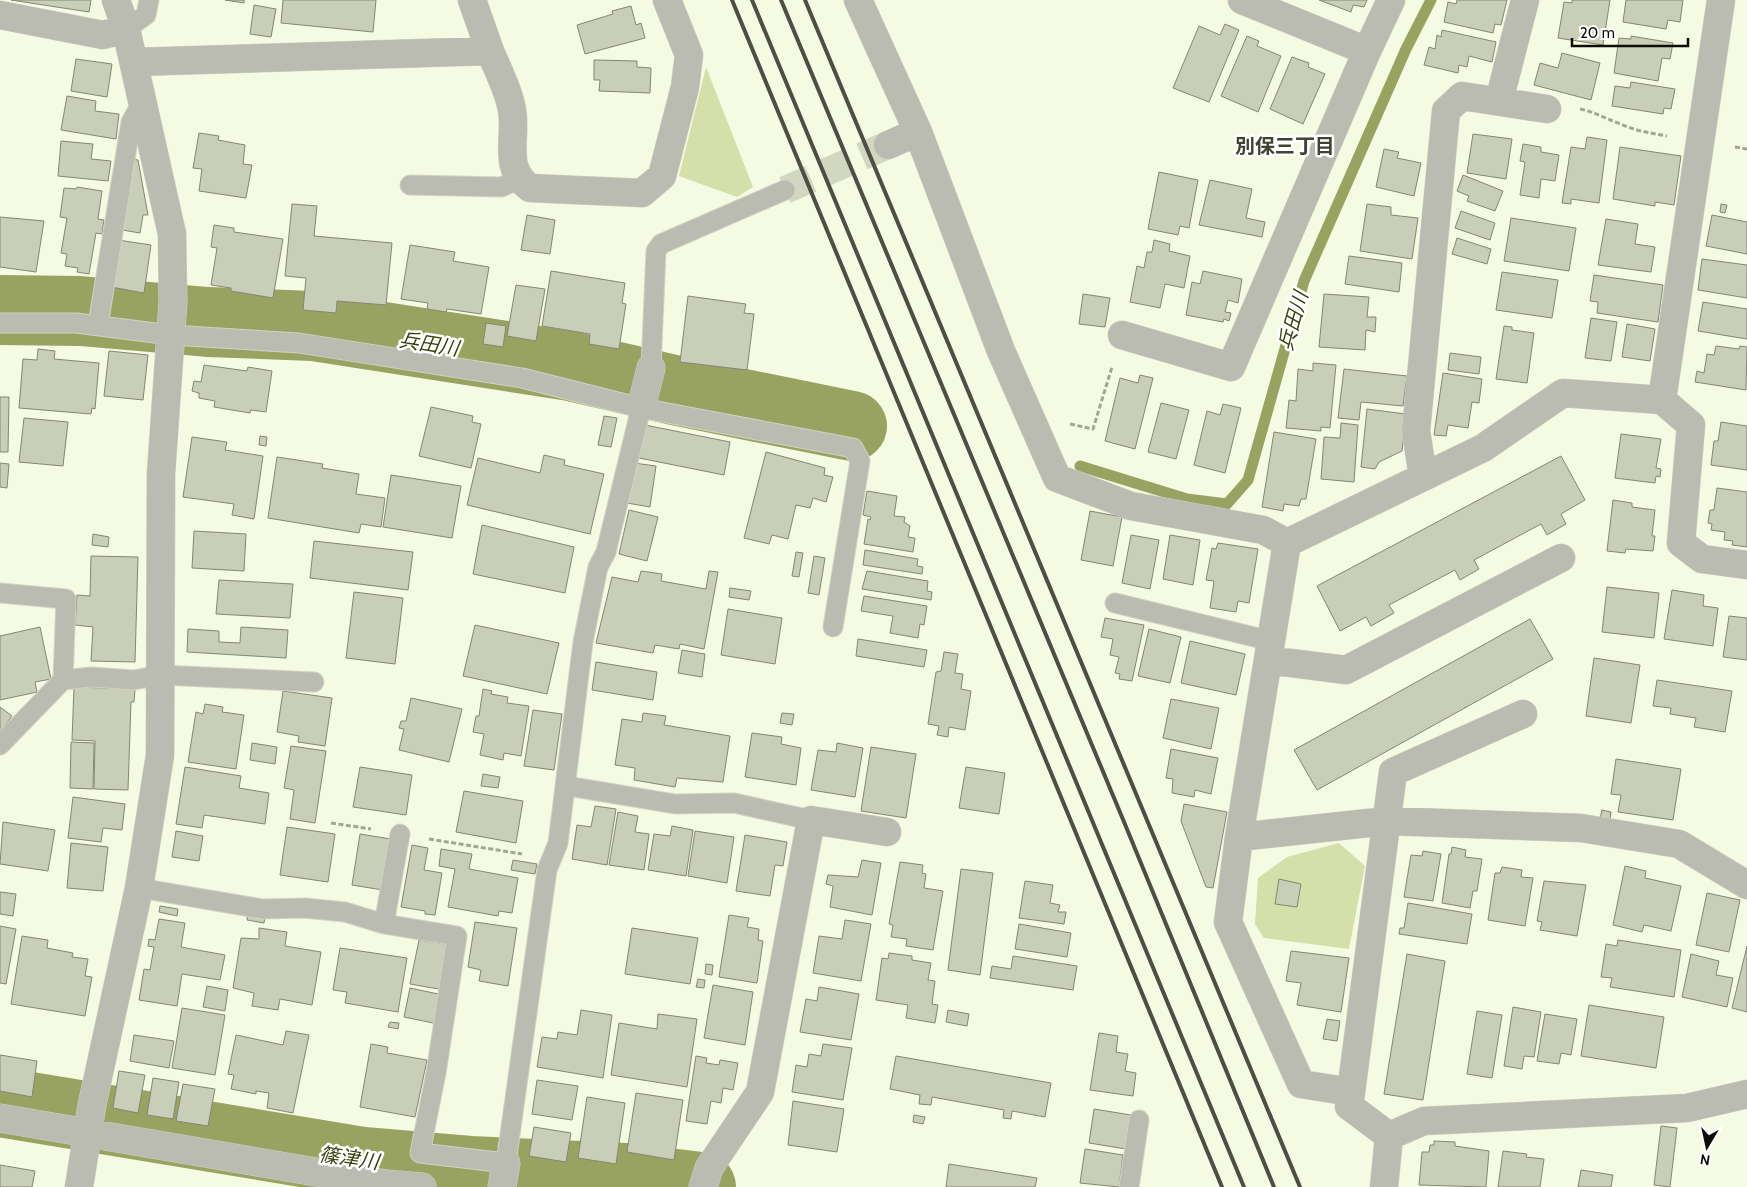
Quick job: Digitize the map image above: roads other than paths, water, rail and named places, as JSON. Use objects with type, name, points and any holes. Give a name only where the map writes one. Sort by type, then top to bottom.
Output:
[{"type":"street","points":[[78,1187],[139,888],[160,755],[161,474],[174,302],[172,234],[134,62],[116,0]]},
{"type":"street","points":[[472,0],[512,106],[513,168],[518,180],[530,188],[642,193],[662,176],[685,87],[689,55],[667,0]]},
{"type":"street","points":[[858,0],[918,132],[1001,351],[1057,478],[1131,506],[1263,530],[1287,543]]},
{"type":"street","points":[[1242,0],[1367,51]]},
{"type":"street","points":[[1122,335],[1231,367],[1367,51],[1391,0]]},
{"type":"street","points":[[1499,101],[1524,0]]},
{"type":"street","points":[[1662,400],[1721,0]]},
{"type":"street","points":[[0,15],[102,35],[126,30]]},
{"type":"street","points":[[134,62],[490,50]]},
{"type":"street","points":[[1423,477],[1416,431],[1446,111],[1462,96],[1547,109]]},
{"type":"street","points":[[888,146],[918,132]]},
{"type":"street","points":[[642,404],[650,368]]},
{"type":"street","points":[[1287,543],[1483,448],[1563,393],[1662,400],[1691,425],[1681,542],[1702,559],[1747,565]]},
{"type":"street","points":[[1287,543],[1228,922],[1301,1084],[1351,1092]]},
{"type":"street","points":[[1270,650],[1346,670],[1561,558]]},
{"type":"street","points":[[1389,1136],[1349,1106],[1393,772],[1523,714]]},
{"type":"street","points":[[706,1177],[760,1092],[811,820],[887,832]]},
{"type":"street","points":[[1240,837],[1387,821],[1581,828],[1679,844],[1747,885]]},
{"type":"street","points":[[1389,1136],[1424,1121],[1687,1108],[1747,1094]]},
{"type":"street","points":[[0,1118],[90,1121],[386,1186],[422,1187]]},
{"type":"street","points":[[1384,1187],[1389,1136]]},
{"type":"lane","points":[[126,30],[146,15],[149,0]]},
{"type":"lane","points":[[99,324],[131,122],[143,100]]},
{"type":"lane","points":[[410,185],[500,186],[518,180]]},
{"type":"lane","points":[[650,368],[656,251],[661,244],[785,190]]},
{"type":"lane","points":[[0,323],[99,324],[171,333],[318,346],[522,378],[853,448],[860,461],[833,627]]},
{"type":"lane","points":[[139,888],[263,909],[305,908],[345,912],[384,924],[458,936],[436,1073],[420,1153],[503,1178],[547,870],[558,843],[567,786],[582,642],[598,567],[606,552],[642,404]]},
{"type":"lane","points":[[0,593],[66,598],[63,680]]},
{"type":"lane","points":[[1115,603],[1270,650]]},
{"type":"lane","points":[[0,745],[63,680],[91,677],[134,680],[160,675],[314,682]]},
{"type":"lane","points":[[567,786],[675,804],[734,803],[811,820]]},
{"type":"lane","points":[[384,924],[400,834]]},
{"type":"lane","points":[[1129,1187],[1139,1120]]},
{"type":"waterway","name":"兵田川","points":[[1080,466],[1187,499],[1227,504],[1248,480],[1304,281],[1406,49],[1431,0]]},
{"type":"waterway","name":"兵田川","points":[[0,310],[80,311],[208,322],[313,326],[570,366],[674,390],[852,426]]},
{"type":"waterway","name":"篠津川","points":[[0,1102],[363,1162],[470,1171],[625,1178],[701,1187]]},
{"type":"tunnel","points":[[785,190],[888,145]]},
{"type":"railway","points":[[732,0],[1222,1187]]},
{"type":"railway","points":[[752,0],[1244,1187]]},
{"type":"railway","points":[[781,0],[1122,817],[1274,1187]]},
{"type":"railway","points":[[805,0],[1300,1187]]},
{"type":"district","name":"別保三丁目","points":[[1285,146]]}]
